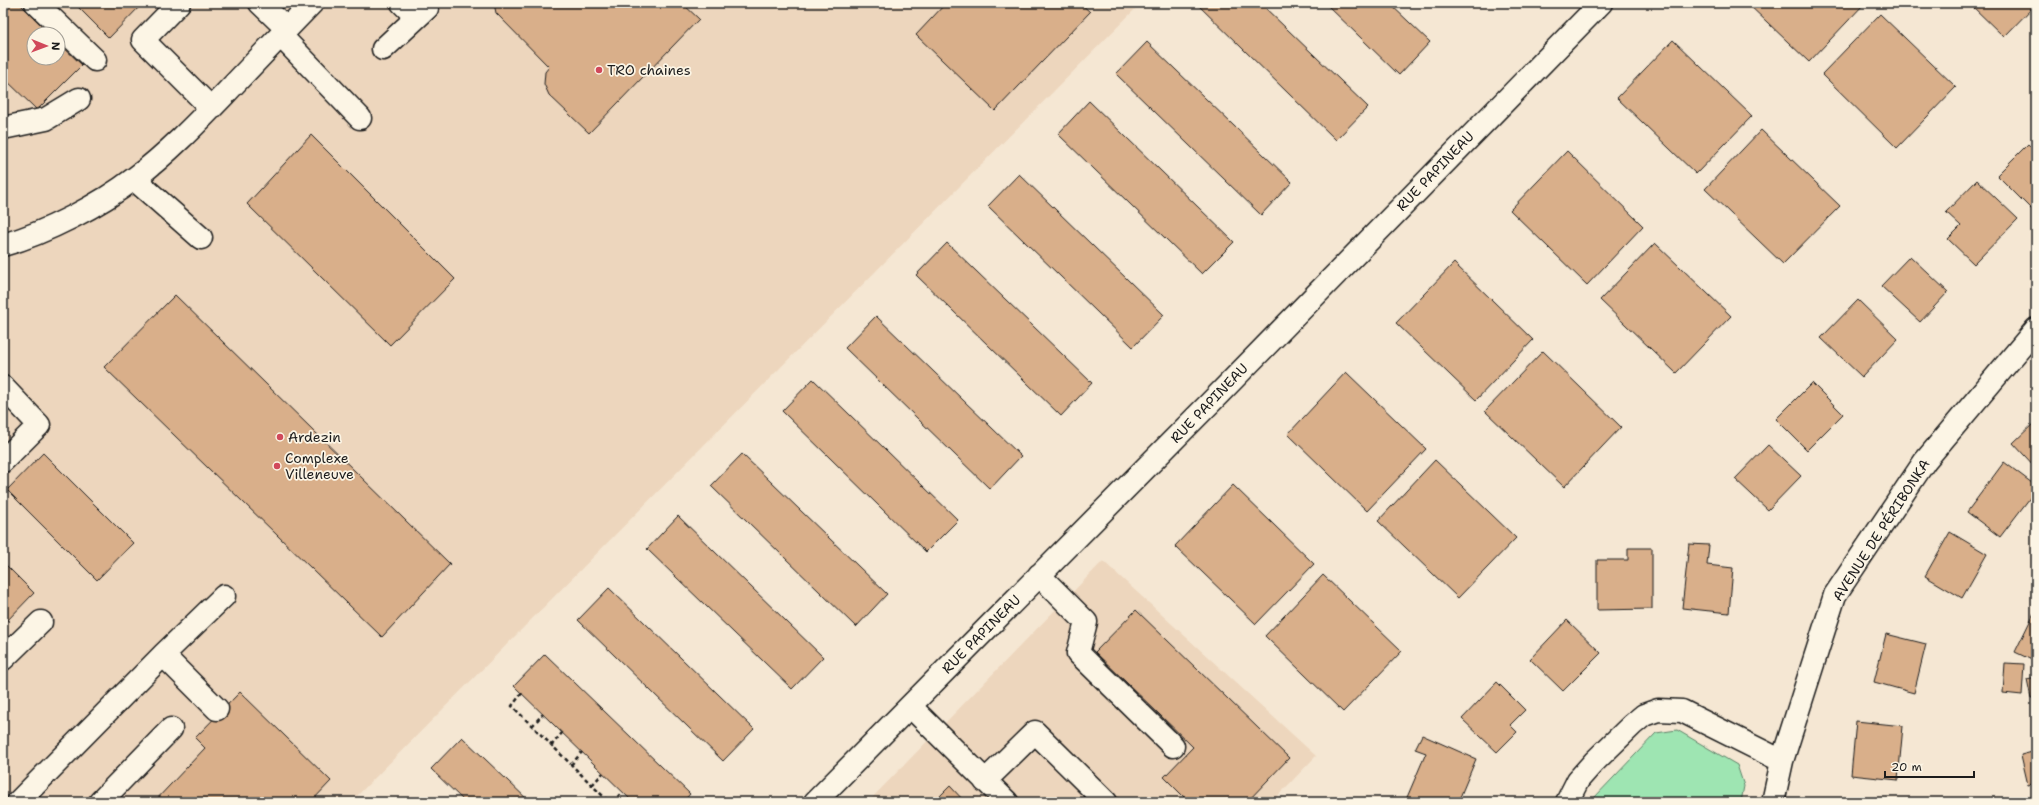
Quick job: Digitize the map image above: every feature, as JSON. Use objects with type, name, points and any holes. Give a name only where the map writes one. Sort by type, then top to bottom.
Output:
[{"type":"street","points":[[36,3],[95,60]]},
{"type":"street","points":[[179,3],[143,40],[211,108]]},
{"type":"street","points":[[260,3],[360,118]]},
{"type":"street","points":[[3,245],[48,229],[100,201],[134,179],[161,157],[211,108],[312,3]]},
{"type":"street","name":"RUE PAPINEAU","points":[[815,802],[1040,576],[1601,3]]},
{"type":"street","points":[[383,49],[415,9]]},
{"type":"street","points":[[3,128],[46,119],[60,112],[78,99]]},
{"type":"street","points":[[134,179],[201,238]]},
{"type":"street","name":"AVENUE DE PÉRIBONKA","points":[[1773,802],[1782,761],[1835,595],[1925,461],[2036,329]]},
{"type":"street","points":[[3,387],[38,425],[3,461]]},
{"type":"street","points":[[1040,576],[1086,622],[1078,653],[1173,746]]},
{"type":"street","points":[[18,802],[163,655],[224,596]]},
{"type":"street","points":[[3,659],[40,622]]},
{"type":"street","points":[[163,655],[217,709]]},
{"type":"street","points":[[910,706],[1007,802]]},
{"type":"street","points":[[1567,802],[1578,780],[1594,762],[1632,725],[1644,716],[1658,710],[1682,711],[1782,761]]},
{"type":"street","points":[[100,802],[171,729]]},
{"type":"street","points":[[985,781],[1035,732],[1106,802]]},
{"type":"path","points":[[522,693],[512,706],[609,802]]},
{"type":"path","points":[[532,726],[543,714]]},
{"type":"path","points":[[551,746],[562,732]]},
{"type":"path","points":[[571,765],[582,752]]},
{"type":"path","points":[[592,785],[603,773]]},
{"type":"path","points":[[614,802],[622,792]]},
{"type":"shaded area","points":[[3,3],[1141,3],[351,802],[3,802]]},
{"type":"shaded area","points":[[1103,561],[1316,756],[1272,802],[868,802]]},
{"type":"green space","points":[[1677,730],[1737,765],[1744,786],[1741,802],[1593,802],[1593,799],[1656,733]]},
{"type":"building","points":[[3,3],[19,3],[42,26],[26,26],[26,66],[66,66],[66,50],[82,65],[37,110],[3,77]]},
{"type":"building","points":[[74,3],[143,3],[109,38]]},
{"type":"building","name":"TRO chaines","points":[[494,3],[593,3],[596,7],[600,3],[682,3],[699,19],[589,133],[549,95],[544,84],[545,72],[549,67],[496,13]]},
{"type":"building","points":[[946,3],[1080,3],[1090,12],[995,111],[916,35]]},
{"type":"building","points":[[1196,3],[1260,3],[1368,107],[1336,140]]},
{"type":"building","points":[[1325,3],[1389,3],[1430,42],[1399,75]]},
{"type":"building","points":[[1747,3],[1865,3],[1809,62]]},
{"type":"building","points":[[1969,3],[2036,3],[2036,4],[2004,37]]},
{"type":"building","points":[[1880,14],[1956,87],[1897,148],[1822,74]]},
{"type":"building","points":[[1673,40],[1752,116],[1696,174],[1617,98]]},
{"type":"building","points":[[1147,42],[1292,182],[1261,215],[1116,74]]},
{"type":"building","points":[[1089,101],[1234,242],[1202,274],[1058,134]]},
{"type":"building","points":[[1761,130],[1840,206],[1783,264],[1705,189]]},
{"type":"building","points":[[311,135],[455,279],[390,345],[247,204]]},
{"type":"building","points":[[2028,144],[2036,152],[2036,204],[2031,209],[1997,175]]},
{"type":"building","points":[[1567,151],[1643,226],[1587,285],[1510,210]]},
{"type":"building","points":[[1019,174],[1164,315],[1133,347],[988,206]]},
{"type":"building","points":[[1977,180],[2018,219],[1974,264],[1948,239],[1961,226],[1946,212]]},
{"type":"building","points":[[947,243],[1092,383],[1061,416],[916,275]]},
{"type":"building","points":[[1655,243],[1731,316],[1676,373],[1600,300]]},
{"type":"building","points":[[1910,256],[1948,292],[1920,322],[1881,286]]},
{"type":"building","points":[[1454,263],[1533,340],[1476,400],[1396,323]]},
{"type":"building","name":"Complexe Villeneuve","points":[[175,295],[450,564],[382,637],[104,367]]},
{"type":"building","points":[[1858,300],[1898,339],[1862,377],[1821,338]]},
{"type":"building","points":[[876,316],[1021,456],[990,489],[845,348]]},
{"type":"building","points":[[1543,351],[1621,427],[1564,487],[1485,411]]},
{"type":"building","points":[[1346,372],[1426,449],[1367,511],[1288,434]]},
{"type":"building","points":[[813,379],[958,520],[926,552],[782,411]]},
{"type":"building","points":[[1812,383],[1843,414],[1807,450],[1776,419]]},
{"type":"building","points":[[2036,421],[2036,468],[2013,443]]},
{"type":"building","points":[[1768,445],[1801,476],[1768,510],[1735,479]]},
{"type":"building","points":[[43,453],[133,543],[97,580],[7,490]]},
{"type":"building","points":[[742,454],[887,594],[856,627],[711,486]]},
{"type":"building","points":[[1435,460],[1516,538],[1458,598],[1378,521]]},
{"type":"building","points":[[2004,462],[2036,486],[2036,490],[2000,537],[1967,512]]},
{"type":"building","points":[[1233,485],[1314,564],[1256,624],[1175,546]]},
{"type":"building","points":[[678,516],[823,657],[792,689],[647,549]]},
{"type":"building","points":[[1950,532],[1987,554],[1962,598],[1925,576]]},
{"type":"building","points":[[1689,544],[1709,545],[1707,565],[1733,568],[1729,613],[1682,608]]},
{"type":"building","points":[[1628,548],[1652,548],[1652,609],[1597,610],[1597,560],[1628,560]]},
{"type":"building","points":[[3,562],[34,593],[3,625]]},
{"type":"building","points":[[1323,575],[1402,651],[1343,712],[1265,636]]},
{"type":"building","points":[[609,588],[754,729],[723,761],[578,620]]},
{"type":"building","points":[[1136,610],[1289,758],[1247,802],[1189,802],[1164,777],[1193,747],[1095,652]]},
{"type":"building","points":[[2034,613],[2036,614],[2036,662],[2015,652]]},
{"type":"building","points":[[1567,620],[1601,653],[1563,691],[1530,659]]},
{"type":"building","points":[[1886,634],[1926,644],[1914,693],[1874,682]]},
{"type":"building","points":[[545,654],[690,794],[683,802],[633,802],[514,686]]},
{"type":"building","points":[[2005,663],[2024,664],[2022,695],[2003,693]]},
{"type":"building","points":[[2036,677],[2036,697],[2031,698],[2027,679]]},
{"type":"building","points":[[1497,682],[1525,710],[1510,725],[1517,732],[1497,752],[1462,719]]},
{"type":"building","points":[[240,692],[331,781],[311,802],[154,802],[205,748],[195,738]]},
{"type":"building","points":[[1856,721],[1903,726],[1898,780],[1851,775]]},
{"type":"building","points":[[1422,735],[1476,759],[1458,802],[1405,802],[1426,753],[1415,749]]},
{"type":"building","points":[[462,737],[530,802],[465,802],[431,769]]},
{"type":"building","points":[[2036,751],[2036,783],[2028,785],[2021,755]]},
{"type":"building","points":[[950,786],[965,802],[934,802]]},
{"type":"place","name":"TRO chaines","points":[[599,70]]},
{"type":"place","name":"Ardezin","points":[[280,437]]},
{"type":"place","name":"Complexe Villeneuve","points":[[277,466]]}]
